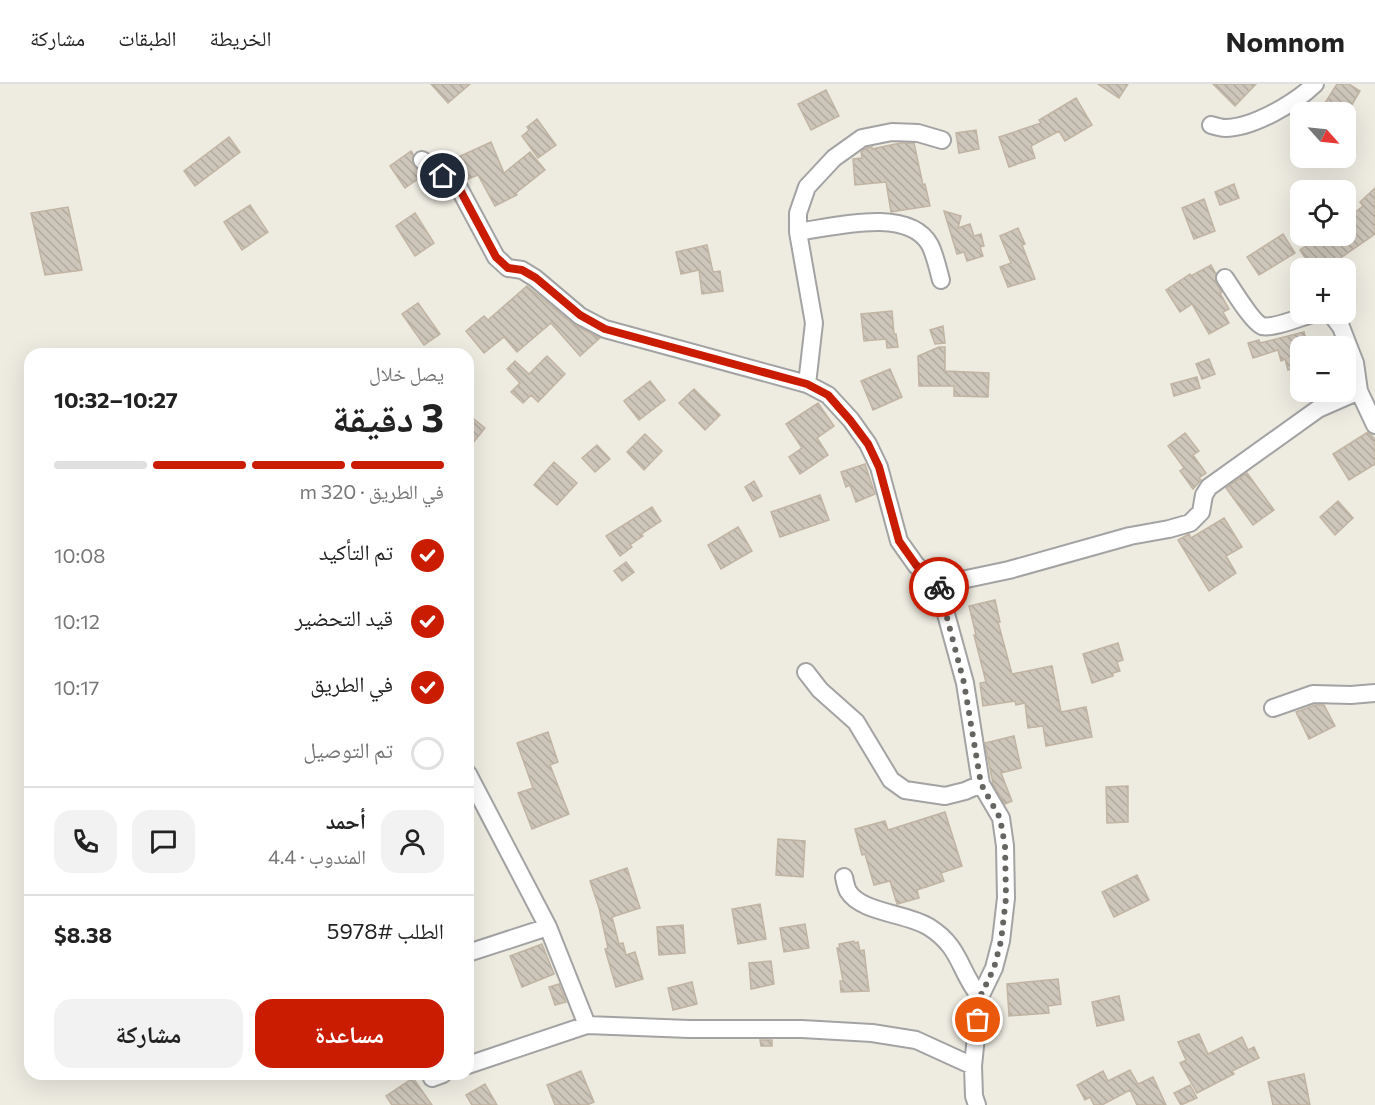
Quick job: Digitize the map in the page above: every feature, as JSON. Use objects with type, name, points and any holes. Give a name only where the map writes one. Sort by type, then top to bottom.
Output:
[{"type":"street","points":[[1211,125],[1225,128],[1249,124],[1282,108],[1315,84]]},
{"type":"street","points":[[807,384],[814,323],[798,232],[798,213],[807,187],[834,158],[862,138],[892,132],[918,133],[942,140]]},
{"type":"street","points":[[422,160],[459,188],[496,257],[508,268],[522,270],[536,278],[580,315],[605,329],[807,384],[828,395],[868,444],[879,467],[899,541],[916,565],[938,585],[964,683],[981,784],[1000,818],[1005,846],[1006,898],[1001,941],[994,968],[980,997],[973,1066],[974,1096],[977,1105]]},
{"type":"street","points":[[798,232],[885,221],[901,224],[919,231],[929,244],[942,280]]},
{"type":"street","points":[[1225,278],[1255,320],[1262,326],[1274,326],[1290,321]]},
{"type":"street","points":[[1338,324],[1355,363],[1359,391],[1375,424]]},
{"type":"street","points":[[938,585],[1009,570],[1130,536],[1169,529],[1190,522],[1201,512],[1204,495],[1209,487],[1318,409],[1359,391]]},
{"type":"street","points":[[806,672],[820,690],[856,722],[891,780],[905,790],[945,796],[981,784]]},
{"type":"street","points":[[1273,708],[1313,694],[1375,693]]},
{"type":"street","points":[[474,785],[548,927],[587,1024]]},
{"type":"street","points":[[844,878],[849,892],[866,905],[913,919],[928,926],[943,938],[956,952],[970,984],[980,997]]},
{"type":"street","points":[[474,951],[548,927]]},
{"type":"street","points":[[474,1063],[587,1024],[872,1033],[916,1040],[973,1066]]},
{"type":"building","points":[[431,84],[470,84],[448,103]]},
{"type":"building","points":[[1098,84],[1128,84],[1119,98]]},
{"type":"building","points":[[1213,84],[1256,84],[1235,106]]},
{"type":"building","points":[[1337,84],[1349,84],[1360,91],[1354,102],[1326,102]]},
{"type":"building","points":[[826,90],[839,116],[811,130],[798,104]]},
{"type":"building","points":[[1076,98],[1092,125],[1065,141],[1059,131],[1031,146],[1035,158],[1009,167],[999,137],[1041,123],[1039,120]]},
{"type":"building","points":[[537,119],[556,145],[538,158],[522,136],[529,130],[527,127]]},
{"type":"building","points":[[976,130],[979,149],[959,153],[956,133]]},
{"type":"building","points":[[229,137],[240,152],[195,186],[184,171]]},
{"type":"building","points":[[491,142],[504,173],[530,152],[545,170],[516,193],[517,195],[495,206],[478,175],[468,179],[458,157]]},
{"type":"building","points":[[900,143],[914,143],[930,206],[891,212],[886,182],[855,185],[853,159],[862,158],[861,152],[866,148],[872,147],[872,149]]},
{"type":"building","points":[[411,151],[413,165],[424,175],[405,188],[390,166]]},
{"type":"building","points":[[1234,184],[1239,198],[1220,205],[1215,192]]},
{"type":"building","points":[[1375,188],[1375,234],[1340,258],[1305,258],[1300,250],[1306,246],[1356,246],[1356,211],[1363,206],[1360,202]]},
{"type":"building","points":[[1204,199],[1215,231],[1194,239],[1182,208]]},
{"type":"building","points":[[250,205],[268,232],[242,250],[224,222]]},
{"type":"building","points":[[68,207],[82,270],[45,275],[31,213]]},
{"type":"building","points":[[944,211],[961,216],[958,228],[970,224],[974,236],[981,234],[984,246],[980,247],[983,256],[967,261],[964,252],[957,254]]},
{"type":"building","points":[[415,213],[434,243],[415,256],[396,226]]},
{"type":"building","points":[[1018,228],[1035,279],[1008,287],[1000,267],[1011,263],[1000,236]]},
{"type":"building","points":[[1283,234],[1295,253],[1259,275],[1247,257]]},
{"type":"building","points":[[707,245],[713,272],[720,271],[723,291],[702,294],[699,270],[681,274],[676,252]]},
{"type":"building","points":[[1211,265],[1216,274],[1216,283],[1222,292],[1220,293],[1229,309],[1223,312],[1229,323],[1209,334],[1192,304],[1180,312],[1166,290],[1190,274],[1191,276]]},
{"type":"building","points":[[527,286],[573,324],[600,338],[580,356],[551,323],[517,352],[504,337],[484,353],[466,331],[484,316],[488,320]]},
{"type":"building","points":[[418,303],[440,334],[424,345],[402,314]]},
{"type":"building","points":[[892,311],[894,334],[896,334],[898,347],[887,348],[886,339],[864,341],[861,314]]},
{"type":"building","points":[[943,326],[945,343],[935,344],[930,330]]},
{"type":"building","points":[[1304,332],[1305,336],[1290,336],[1290,369],[1288,370],[1285,359],[1281,361],[1278,350],[1253,358],[1248,343],[1259,340],[1260,343]]},
{"type":"building","points":[[939,347],[945,347],[945,371],[989,373],[988,397],[954,396],[954,386],[919,386],[918,356]]},
{"type":"building","points":[[547,356],[565,374],[538,402],[531,395],[523,403],[511,392],[520,383],[507,369],[515,361],[529,374]]},
{"type":"building","points":[[1209,359],[1215,374],[1202,379],[1196,364]]},
{"type":"building","points":[[890,369],[902,397],[873,410],[861,381]]},
{"type":"building","points":[[1197,377],[1200,388],[1174,396],[1171,384]]},
{"type":"building","points":[[650,381],[665,400],[639,420],[624,401]]},
{"type":"building","points":[[694,389],[720,415],[705,430],[679,403]]},
{"type":"building","points":[[818,403],[834,426],[817,438],[828,455],[800,474],[789,457],[802,448],[786,424]]},
{"type":"building","points":[[474,419],[485,428],[474,442]]},
{"type":"building","points":[[1368,432],[1375,439],[1375,464],[1349,480],[1333,454]]},
{"type":"building","points":[[1185,433],[1199,451],[1193,455],[1206,473],[1199,478],[1201,480],[1193,489],[1180,471],[1184,468],[1168,446]]},
{"type":"building","points":[[645,434],[662,451],[644,470],[627,452]]},
{"type":"building","points":[[597,445],[610,459],[595,472],[582,458]]},
{"type":"building","points":[[554,462],[577,483],[557,505],[534,485]]},
{"type":"building","points":[[865,464],[875,494],[856,502],[850,485],[846,487],[841,472]]},
{"type":"building","points":[[1247,473],[1274,510],[1253,525],[1226,488]]},
{"type":"building","points":[[754,481],[762,496],[753,501],[745,487]]},
{"type":"building","points":[[820,495],[829,520],[780,537],[771,512]]},
{"type":"building","points":[[1338,501],[1353,518],[1335,535],[1320,517]]},
{"type":"building","points":[[652,507],[661,521],[641,534],[643,536],[620,556],[606,536]]},
{"type":"building","points":[[1224,518],[1242,547],[1226,556],[1236,573],[1209,591],[1178,540],[1189,534],[1191,538]]},
{"type":"building","points":[[738,527],[752,551],[721,569],[708,545]]},
{"type":"building","points":[[626,562],[634,572],[622,581],[614,571]]},
{"type":"building","points":[[995,600],[1000,622],[998,622],[1012,674],[1052,666],[1061,712],[1086,707],[1092,737],[1046,746],[1043,726],[1028,728],[1025,703],[1016,705],[1015,701],[983,706],[980,683],[986,682],[969,606]]},
{"type":"building","points":[[1118,643],[1123,660],[1117,662],[1120,671],[1113,673],[1113,676],[1092,683],[1083,654]]},
{"type":"building","points":[[1315,705],[1324,705],[1335,726],[1309,739],[1296,712]]},
{"type":"building","points":[[548,732],[558,762],[550,765],[569,814],[532,829],[518,793],[533,788],[517,743]]},
{"type":"building","points":[[1014,736],[1021,768],[1001,773],[1012,801],[1005,804],[993,784],[985,743]]},
{"type":"building","points":[[1128,786],[1128,822],[1107,823],[1106,787]]},
{"type":"building","points":[[945,812],[962,866],[941,873],[944,881],[917,890],[919,898],[897,904],[890,881],[874,885],[855,829],[885,821],[888,830]]},
{"type":"building","points":[[778,839],[805,841],[803,877],[776,875]]},
{"type":"building","points":[[627,868],[640,908],[612,917],[619,944],[623,943],[626,955],[635,952],[643,979],[616,987],[605,949],[608,948],[599,908],[590,881]]},
{"type":"building","points":[[1137,875],[1149,900],[1114,917],[1102,892]]},
{"type":"building","points":[[760,904],[766,939],[738,944],[732,909]]},
{"type":"building","points":[[805,924],[809,948],[784,952],[780,928]]},
{"type":"building","points":[[683,925],[685,953],[659,955],[657,927]]},
{"type":"building","points":[[858,942],[860,951],[864,950],[869,991],[841,992],[840,981],[843,981],[837,948],[840,948],[839,944]]},
{"type":"building","points":[[542,944],[554,974],[522,987],[510,956]]},
{"type":"building","points":[[771,961],[774,984],[751,989],[749,963]]},
{"type":"building","points":[[1058,979],[1061,1004],[1048,1006],[1049,1013],[1009,1016],[1007,984]]},
{"type":"building","points":[[692,982],[697,1004],[673,1010],[668,988]]},
{"type":"building","points":[[559,984],[566,1002],[555,1005],[549,987]]},
{"type":"building","points":[[1119,996],[1124,1020],[1097,1026],[1092,1002]]},
{"type":"building","points":[[1199,1034],[1208,1054],[1242,1037],[1248,1050],[1254,1047],[1259,1058],[1232,1071],[1234,1074],[1197,1093],[1180,1063],[1186,1060],[1178,1042]]},
{"type":"building","points":[[760,1040],[772,1040],[772,1046],[761,1046]]},
{"type":"building","points":[[1130,1070],[1138,1084],[1153,1077],[1166,1105],[1137,1105],[1130,1090],[1102,1105],[1094,1105],[1090,1097],[1085,1100],[1077,1085],[1103,1071],[1108,1081]]},
{"type":"building","points":[[581,1071],[594,1102],[587,1105],[555,1105],[547,1085]]},
{"type":"building","points":[[1304,1074],[1310,1105],[1273,1105],[1268,1082]]},
{"type":"building","points":[[410,1080],[414,1080],[432,1105],[392,1105],[386,1096]]},
{"type":"building","points":[[485,1084],[497,1105],[472,1105],[466,1095]]},
{"type":"building","points":[[1190,1085],[1197,1098],[1181,1105],[1174,1093]]},
{"type":"way so far","points":[[939,587],[964,683],[981,784],[1000,818],[1005,846],[1006,898],[1001,941],[994,968],[980,997],[978,1020]]},
{"type":"route","points":[[443,176],[459,188],[496,257],[508,268],[522,270],[536,278],[580,315],[605,329],[807,384],[828,395],[868,444],[879,467],[899,541],[916,565],[939,587]]}]
